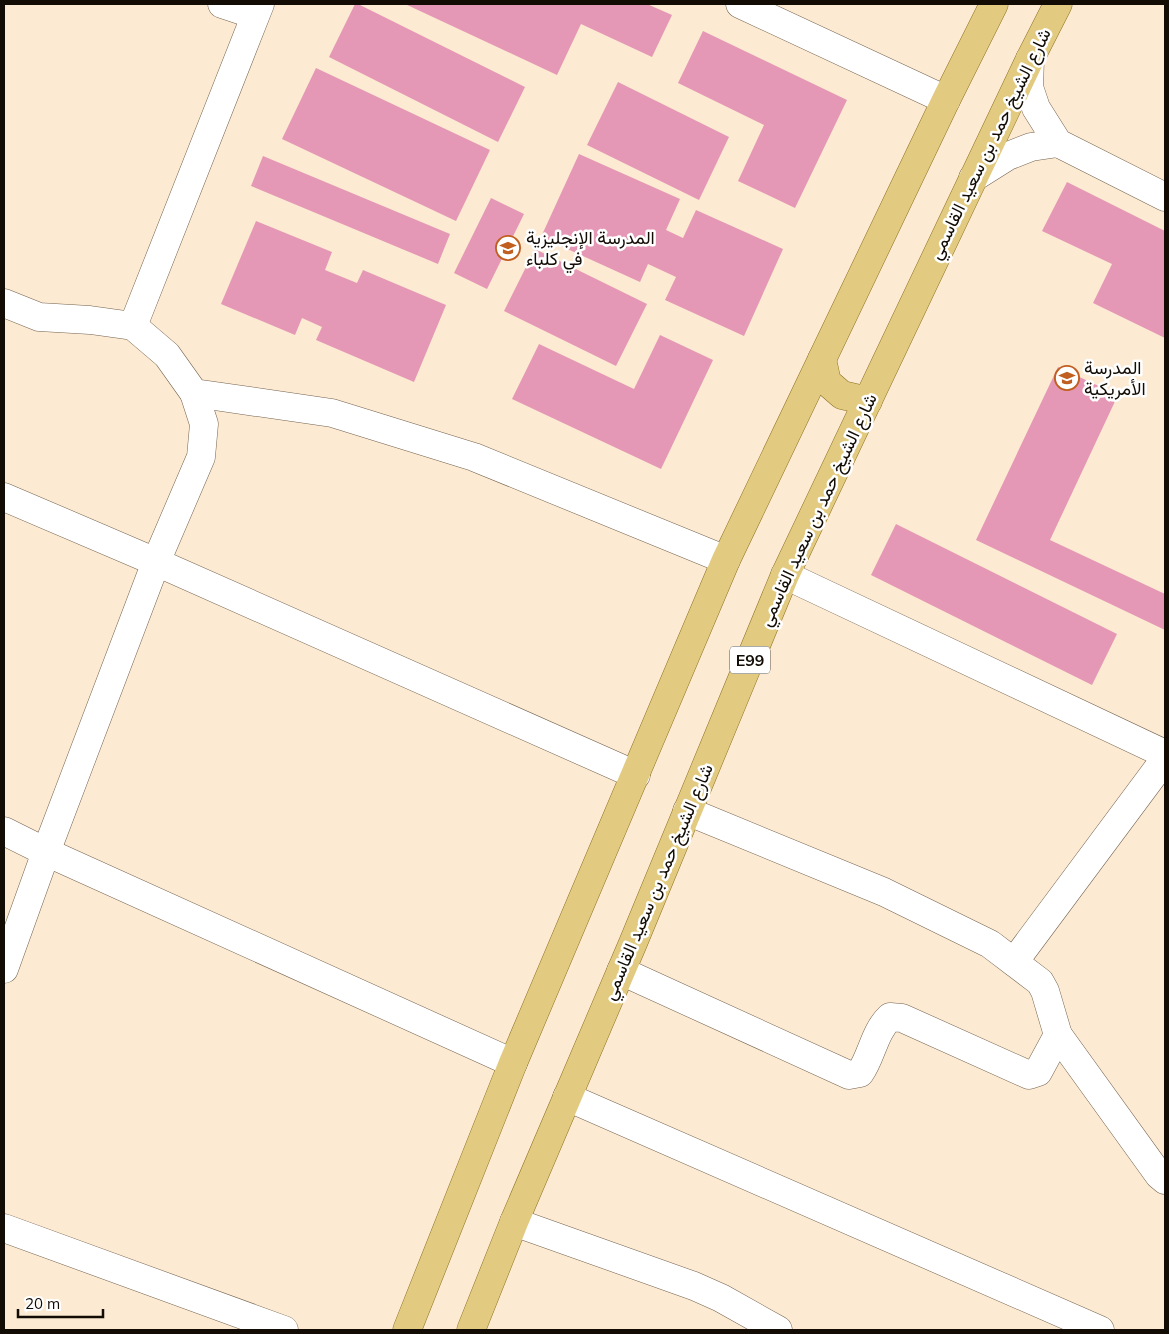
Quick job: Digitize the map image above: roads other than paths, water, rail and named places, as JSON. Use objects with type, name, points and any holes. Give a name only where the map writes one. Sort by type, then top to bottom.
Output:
[{"type":"main road","points":[[407,1330],[513,1063],[726,560],[946,100],[994,4]]},
{"type":"main road","name":"شارع الشيخ حمد بن سعيد القاسمي","points":[[471,1330],[514,1222],[621,971],[785,575],[973,178],[1058,4]]},
{"type":"main road","points":[[822,359],[827,382],[842,395],[868,401]]},
{"type":"street","points":[[133,326],[258,9],[222,4]]},
{"type":"street","points":[[740,4],[946,100]]},
{"type":"street","points":[[1030,59],[1029,87],[1036,108],[1058,143],[1165,198]]},
{"type":"street","points":[[973,178],[1008,156],[1031,147],[1058,143]]},
{"type":"street","points":[[4,303],[39,317],[90,320],[133,326],[167,355],[194,394],[204,424],[201,457],[156,562],[46,852],[4,970]]},
{"type":"street","points":[[194,394],[332,413],[474,457],[726,560]]},
{"type":"street","points":[[4,497],[156,562],[636,775]]},
{"type":"street","points":[[785,575],[1165,754]]},
{"type":"street","points":[[1014,962],[1165,759]]},
{"type":"street","points":[[688,811],[884,892],[990,944],[1040,982],[1045,991],[1058,1035],[1159,1175],[1165,1180]]},
{"type":"street","points":[[4,831],[46,852],[513,1063]]},
{"type":"street","points":[[621,971],[849,1075],[860,1073],[880,1029],[890,1017],[902,1018],[1028,1075],[1038,1072],[1058,1035]]},
{"type":"street","points":[[567,1097],[1100,1330]]},
{"type":"street","points":[[514,1222],[694,1286],[721,1298],[778,1330]]},
{"type":"street","points":[[4,1228],[284,1330]]},
{"type":"place","name":"المدرسة الإنجليزية في كلباء","points":[[508,248]]},
{"type":"place","name":"المدرسة الأمريكية","points":[[1067,378]]}]
